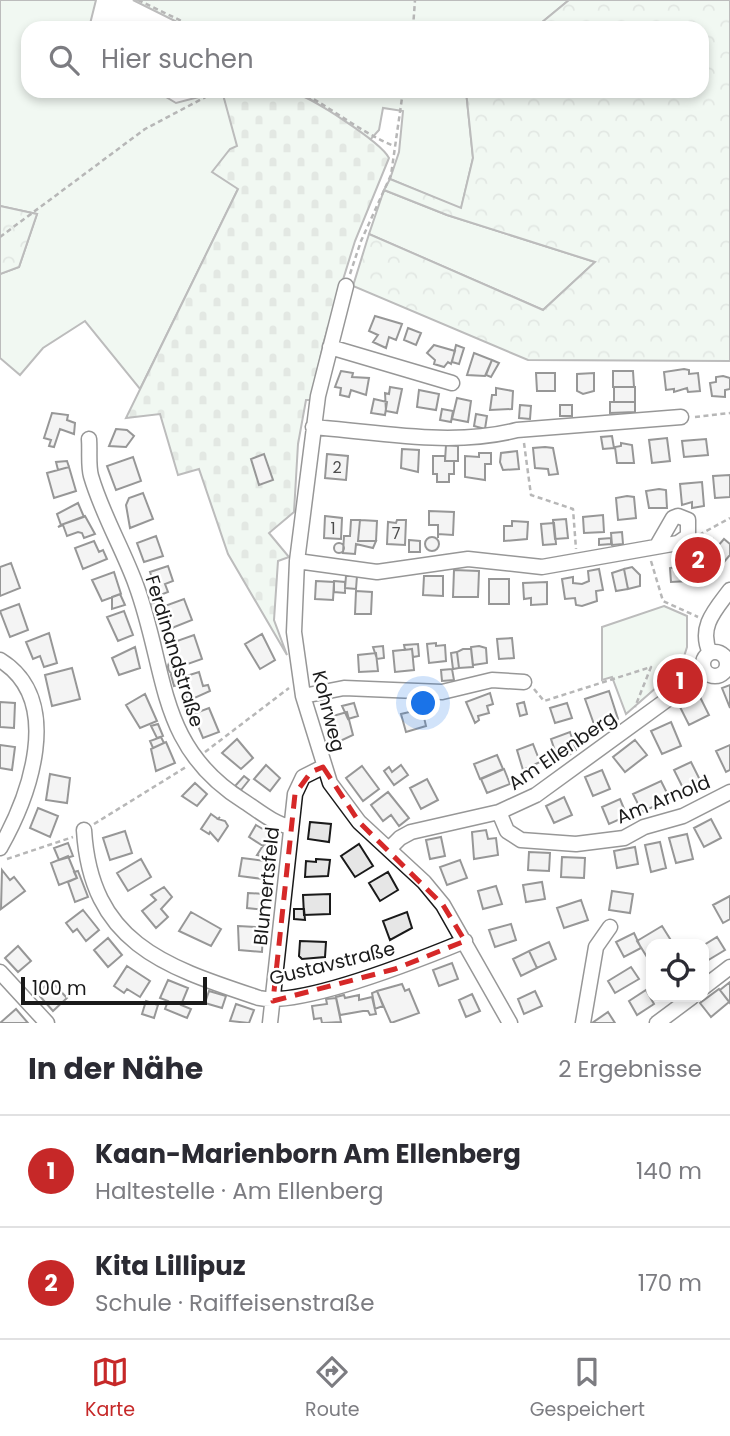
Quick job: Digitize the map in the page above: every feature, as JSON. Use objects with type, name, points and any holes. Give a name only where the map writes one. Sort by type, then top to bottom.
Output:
[{"type":"street","name":"Kohrweg","points":[[346,285],[313,426],[297,561],[294,632],[303,696],[323,766],[341,800],[443,905],[510,1023]]},
{"type":"street","points":[[330,347],[452,383]]},
{"type":"street","points":[[313,426],[430,437],[495,436],[523,430],[681,417]]},
{"type":"street","name":"Ferdinandstraße","points":[[89,439],[91,475],[136,586],[170,712],[181,737],[194,760],[229,791],[282,826],[291,827]]},
{"type":"street","points":[[297,561],[377,572],[468,558],[542,567],[578,563],[658,544],[678,542],[688,536],[688,520],[678,516],[667,524],[658,544]]},
{"type":"street","points":[[705,672],[703,662],[709,653],[704,639],[707,621],[730,590]]},
{"type":"street","name":"Am Ellenberg","points":[[390,848],[411,832],[499,812],[547,788],[705,672],[716,677],[722,675],[728,664],[728,655],[709,653]]},
{"type":"street","points":[[0,660],[16,673],[28,690],[35,712],[36,734],[28,784],[2,854]]},
{"type":"street","points":[[303,696],[344,688],[379,687],[442,692],[492,680],[524,682]]},
{"type":"street","name":"Blumertsfeld","points":[[270,1023],[298,785],[303,777],[323,766]]},
{"type":"street","name":"Am Arnold","points":[[499,812],[507,831],[521,840],[576,844],[624,838],[644,827],[683,816],[730,792]]},
{"type":"street","name":"Gustavstraße","points":[[84,830],[85,857],[103,901],[118,926],[138,947],[177,970],[273,1001],[395,969],[465,941]]},
{"type":"street","points":[[583,1023],[596,947],[610,927]]},
{"type":"street","points":[[709,983],[730,967]]},
{"type":"street","points":[[0,972],[47,1023]]},
{"type":"street","points":[[657,1023],[685,1002]]},
{"type":"path","points":[[138,0],[182,21]]},
{"type":"path","points":[[414,21],[415,0]]},
{"type":"path","points":[[0,237],[115,150],[203,98]]},
{"type":"path","points":[[313,98],[371,137],[394,146]]},
{"type":"path","points":[[346,285],[360,241],[391,175],[402,98]]},
{"type":"path","points":[[681,417],[730,413]]},
{"type":"path","points":[[523,430],[531,495],[573,509],[578,563]]},
{"type":"path","points":[[688,536],[707,532],[730,518]]},
{"type":"path","points":[[650,558],[663,601],[699,618]]},
{"type":"path","points":[[524,682],[539,692],[544,701],[651,667],[632,713],[639,721]]},
{"type":"path","points":[[202,754],[300,679]]},
{"type":"path","points":[[100,820],[187,765]]},
{"type":"path","points":[[2,854],[69,840]]},
{"type":"highlighted area","points":[[323,767],[359,822],[443,905],[465,941],[395,969],[273,1001],[295,794],[311,772]]},
{"type":"green space","points":[[0,0],[96,0],[91,21],[21,21],[21,98],[168,98],[176,103],[195,98],[224,98],[237,136],[238,189],[140,389],[85,321],[43,348],[20,375],[0,358],[0,274],[19,267],[37,214],[0,206]]},
{"type":"green space","points":[[133,0],[569,0],[544,21],[175,21]]},
{"type":"green space","points":[[569,0],[730,0],[730,361],[528,360],[353,286],[369,234],[543,310],[595,262],[447,215],[384,190],[390,179],[461,208],[473,158],[467,98],[709,98],[709,21],[544,21]]},
{"type":"green space","points":[[224,98],[305,98],[373,141],[389,158],[355,241],[324,341],[311,400],[306,400],[298,444],[294,512],[269,533],[289,557],[278,561],[274,620],[287,655],[228,554],[199,469],[178,475],[160,414],[126,418],[238,189],[212,172],[230,149],[237,146]]},
{"type":"green space","points":[[308,98],[467,98],[473,158],[461,209],[390,179],[399,152],[403,111],[383,108],[379,130],[370,140]]},
{"type":"green space","points":[[384,190],[447,215],[595,262],[543,310],[369,234]]},
{"type":"green space","points":[[0,206],[37,214],[19,267],[0,274]]},
{"type":"green space","points":[[664,606],[687,616],[687,647],[681,666],[626,714],[612,677],[602,680],[602,627]]},
{"type":"building","points":[[375,316],[402,324],[396,340],[389,337],[386,348],[373,342],[378,335],[369,331]]},
{"type":"building","points":[[408,328],[421,333],[416,345],[404,340]]},
{"type":"building","points":[[434,345],[455,351],[451,364],[448,362],[444,367],[434,364],[435,360],[427,353]]},
{"type":"building","points":[[456,345],[464,348],[459,364],[452,362]]},
{"type":"building","points":[[474,353],[492,360],[485,376],[467,375]]},
{"type":"building","points":[[492,360],[499,363],[491,377],[486,375]]},
{"type":"building","points":[[689,370],[689,374],[698,373],[700,391],[688,392],[687,388],[674,392],[674,389],[666,390],[664,372]]},
{"type":"building","points":[[341,371],[353,373],[352,377],[369,378],[366,395],[351,390],[349,397],[340,395],[341,388],[335,387]]},
{"type":"building","points":[[613,371],[633,371],[634,387],[613,387]]},
{"type":"building","points":[[536,373],[555,373],[555,391],[537,391]]},
{"type":"building","points":[[594,373],[594,391],[583,394],[577,391],[577,374]]},
{"type":"building","points":[[716,377],[730,378],[730,389],[725,390],[725,397],[712,396],[710,383],[716,382]]},
{"type":"building","points":[[390,387],[402,389],[397,413],[386,411],[385,393],[389,394]]},
{"type":"building","points":[[614,387],[635,387],[635,402],[614,402]]},
{"type":"building","points":[[496,388],[513,391],[512,409],[490,410]]},
{"type":"building","points":[[419,390],[439,394],[436,410],[417,407]]},
{"type":"building","points":[[457,398],[471,401],[468,422],[452,419]]},
{"type":"building","points":[[374,399],[387,402],[385,415],[371,413]]},
{"type":"building","points":[[610,402],[635,402],[635,412],[610,413]]},
{"type":"building","points":[[520,405],[531,406],[530,419],[519,418]]},
{"type":"building","points":[[560,405],[572,405],[572,416],[560,416]]},
{"type":"building","points":[[442,409],[453,411],[451,422],[440,420]]},
{"type":"building","points":[[52,413],[68,415],[67,420],[75,423],[74,434],[60,429],[54,447],[49,446],[51,440],[44,438]]},
{"type":"building","points":[[476,414],[487,416],[485,429],[474,426]]},
{"type":"building","points":[[116,429],[127,430],[134,436],[126,447],[109,446]]},
{"type":"building","points":[[612,436],[614,448],[603,449],[601,437]]},
{"type":"building","points":[[667,438],[670,461],[652,463],[649,440]]},
{"type":"building","points":[[706,439],[708,455],[684,457],[682,441]]},
{"type":"building","points":[[621,443],[632,445],[634,463],[617,463],[615,447],[621,446]]},
{"type":"building","points":[[446,445],[458,446],[458,461],[445,461]]},
{"type":"building","points":[[533,448],[553,448],[558,474],[549,475],[548,469],[535,468]]},
{"type":"building","points":[[402,449],[419,450],[418,472],[401,468]]},
{"type":"building","points":[[517,451],[519,469],[503,470],[501,453]]},
{"type":"building","points":[[479,453],[491,453],[491,464],[485,464],[485,480],[465,477],[465,456],[479,457]]},
{"type":"building","points":[[264,454],[273,480],[259,485],[251,459]]},
{"type":"building","points":[[327,454],[348,456],[346,480],[325,478]]},
{"type":"building","points":[[433,456],[445,456],[445,461],[454,461],[454,474],[449,474],[449,482],[437,482],[437,474],[433,474]]},
{"type":"building","points":[[133,457],[141,481],[116,490],[107,466]]},
{"type":"building","points":[[67,461],[69,467],[58,470],[56,462]]},
{"type":"building","points":[[69,467],[76,491],[54,498],[47,473]]},
{"type":"building","points":[[730,475],[730,497],[715,498],[713,476]]},
{"type":"building","points":[[702,482],[704,506],[692,508],[692,502],[682,505],[680,484]]},
{"type":"building","points":[[666,490],[667,508],[649,508],[646,491]]},
{"type":"building","points":[[143,493],[153,519],[130,528],[126,505],[129,498]]},
{"type":"building","points":[[634,497],[636,518],[618,520],[616,498]]},
{"type":"building","points":[[78,503],[84,517],[61,525],[57,514]]},
{"type":"building","points":[[429,511],[454,512],[453,535],[438,534],[438,525],[429,525]]},
{"type":"building","points":[[603,515],[604,532],[584,533],[583,517]]},
{"type":"building","points":[[85,516],[95,534],[84,538],[82,533],[78,532],[67,536],[63,525],[58,527],[61,525]]},
{"type":"building","points":[[325,516],[342,518],[341,539],[324,538]]},
{"type":"building","points":[[566,519],[568,538],[555,539],[553,520]]},
{"type":"building","points":[[351,520],[360,520],[358,541],[376,541],[373,548],[356,544],[355,554],[343,553],[344,536],[350,536]]},
{"type":"building","points":[[360,520],[377,521],[376,541],[358,541]]},
{"type":"building","points":[[397,520],[406,520],[405,545],[387,544],[388,522],[396,523]]},
{"type":"building","points":[[512,521],[528,522],[527,539],[504,541],[504,526],[512,526]]},
{"type":"building","points":[[554,523],[556,544],[543,545],[541,524]]},
{"type":"building","points":[[622,532],[623,544],[612,545],[611,533]]},
{"type":"building","points":[[156,536],[163,556],[144,562],[137,543]]},
{"type":"building","points":[[432,537],[437,539],[437,549],[432,551],[427,549],[425,544],[427,539]]},
{"type":"building","points":[[611,538],[611,544],[599,545],[599,539]]},
{"type":"building","points":[[713,539],[718,546],[724,539],[730,544],[730,555],[724,562],[721,560],[716,568],[699,577],[689,577],[689,581],[671,582],[670,568],[678,567],[675,559]]},
{"type":"building","points":[[409,540],[420,541],[420,552],[409,552]]},
{"type":"building","points":[[94,541],[99,552],[103,550],[107,559],[83,569],[75,548]]},
{"type":"building","points":[[339,543],[343,544],[343,552],[339,553],[335,552],[334,548],[335,544]]},
{"type":"building","points":[[11,563],[20,588],[0,596],[0,567]]},
{"type":"building","points":[[168,566],[173,581],[165,584],[168,592],[158,596],[150,572]]},
{"type":"building","points":[[632,567],[640,575],[640,586],[628,589],[624,569]]},
{"type":"building","points":[[599,569],[603,590],[596,591],[597,601],[582,606],[576,605],[575,598],[565,599],[562,579],[573,577],[573,583],[582,584],[589,581],[588,571]]},
{"type":"building","points":[[624,569],[628,589],[616,591],[612,573]]},
{"type":"building","points":[[454,570],[479,571],[478,597],[453,597]]},
{"type":"building","points":[[114,572],[121,594],[102,601],[92,580]]},
{"type":"building","points":[[346,576],[357,576],[356,589],[345,588]]},
{"type":"building","points":[[424,576],[443,576],[443,596],[423,595]]},
{"type":"building","points":[[489,579],[509,579],[509,604],[489,604]]},
{"type":"building","points":[[316,581],[334,582],[333,600],[315,599]]},
{"type":"building","points":[[334,581],[345,582],[345,593],[334,592]]},
{"type":"building","points":[[547,582],[547,604],[531,605],[531,598],[524,599],[523,583]]},
{"type":"building","points":[[156,589],[160,601],[149,604],[145,593]]},
{"type":"building","points":[[356,591],[372,592],[371,614],[355,614]]},
{"type":"building","points":[[120,594],[125,605],[112,609],[112,597]]},
{"type":"building","points":[[184,599],[192,620],[172,628],[162,607]]},
{"type":"building","points":[[160,601],[164,611],[153,615],[149,604]]},
{"type":"building","points":[[19,604],[28,630],[10,637],[0,611]]},
{"type":"building","points":[[124,611],[133,635],[118,641],[107,617]]},
{"type":"building","points":[[49,633],[57,663],[44,667],[40,656],[33,659],[26,642]]},
{"type":"building","points":[[262,634],[275,660],[260,669],[245,644]]},
{"type":"building","points":[[194,635],[202,659],[182,666],[174,642]]},
{"type":"building","points":[[512,638],[514,658],[499,659],[497,639]]},
{"type":"building","points":[[436,643],[436,646],[445,645],[446,661],[429,663],[427,644]]},
{"type":"building","points":[[418,644],[419,656],[413,657],[412,649],[405,650],[404,645]]},
{"type":"building","points":[[383,646],[384,658],[377,659],[373,647]]},
{"type":"building","points":[[135,647],[140,668],[119,675],[112,658]]},
{"type":"building","points":[[471,647],[486,648],[487,663],[473,665]]},
{"type":"building","points":[[412,649],[414,670],[395,672],[393,651]]},
{"type":"building","points":[[471,649],[473,667],[459,668],[457,652]]},
{"type":"building","points":[[457,652],[459,668],[453,669],[451,653]]},
{"type":"building","points":[[376,653],[378,671],[359,672],[358,655]]},
{"type":"building","points":[[176,659],[184,667],[176,675],[168,667]]},
{"type":"building","points":[[72,668],[80,699],[52,706],[45,675]]},
{"type":"building","points":[[452,669],[454,680],[442,681],[441,670]]},
{"type":"building","points":[[182,672],[182,684],[174,686],[171,675]]},
{"type":"building","points":[[199,672],[203,686],[208,685],[210,691],[188,701],[180,678]]},
{"type":"building","points":[[730,685],[730,708],[722,688]]},
{"type":"building","points":[[609,691],[618,719],[595,727],[585,699]]},
{"type":"building","points":[[490,693],[493,704],[487,706],[489,713],[478,716],[479,720],[475,723],[466,702]]},
{"type":"building","points":[[145,694],[157,721],[140,728],[126,705]]},
{"type":"building","points":[[700,697],[709,715],[689,725],[680,707]]},
{"type":"building","points":[[0,702],[15,703],[14,728],[0,727]]},
{"type":"building","points":[[524,702],[527,714],[520,716],[517,704]]},
{"type":"building","points":[[354,703],[358,716],[348,719],[342,706]]},
{"type":"building","points":[[567,703],[572,718],[555,723],[550,708]]},
{"type":"building","points":[[209,708],[219,732],[203,738],[193,714]]},
{"type":"building","points":[[422,709],[426,726],[406,732],[401,714]]},
{"type":"building","points":[[347,712],[353,735],[336,743],[328,731],[326,718]]},
{"type":"building","points":[[671,722],[681,746],[662,754],[651,731]]},
{"type":"building","points":[[158,724],[163,736],[157,738],[151,726]]},
{"type":"building","points":[[570,732],[576,750],[566,757],[562,751],[556,754],[551,739]]},
{"type":"building","points":[[161,737],[164,743],[153,748],[150,741]]},
{"type":"building","points":[[237,739],[253,758],[241,769],[222,753]]},
{"type":"building","points":[[635,740],[647,755],[625,772],[613,757]]},
{"type":"building","points":[[166,742],[175,763],[156,771],[151,749]]},
{"type":"building","points":[[533,744],[540,762],[523,770],[517,750]]},
{"type":"building","points":[[0,745],[15,747],[12,770],[0,768]]},
{"type":"building","points":[[730,745],[730,770],[726,772],[716,751]]},
{"type":"building","points":[[497,755],[503,769],[480,779],[474,764]]},
{"type":"building","points":[[691,762],[700,780],[683,788],[674,770]]},
{"type":"building","points":[[266,765],[280,778],[270,791],[254,779]]},
{"type":"building","points":[[401,765],[408,775],[394,785],[384,771],[389,767],[392,772]]},
{"type":"building","points":[[362,766],[379,789],[363,801],[346,778]]},
{"type":"building","points":[[504,769],[510,784],[487,793],[481,779]]},
{"type":"building","points":[[602,770],[610,789],[593,796],[585,777]]},
{"type":"building","points":[[50,774],[70,778],[67,803],[46,800]]},
{"type":"building","points":[[244,776],[249,780],[241,790],[235,786]]},
{"type":"building","points":[[427,779],[438,800],[421,809],[410,788]]},
{"type":"building","points":[[661,781],[670,799],[642,812],[633,794]]},
{"type":"building","points":[[195,783],[207,794],[197,806],[182,796]]},
{"type":"building","points":[[388,792],[409,818],[399,826],[391,815],[383,821],[371,805]]},
{"type":"building","points":[[564,797],[572,815],[554,823],[546,806]]},
{"type":"building","points":[[620,799],[627,816],[609,824],[602,807]]},
{"type":"building","points":[[38,808],[58,816],[50,837],[30,828]]},
{"type":"building","points":[[211,814],[225,821],[228,826],[218,841],[210,832],[209,834],[201,829]]},
{"type":"building","points":[[711,819],[721,838],[704,847],[694,828]]},
{"type":"building","points":[[310,822],[331,824],[329,842],[308,839]]},
{"type":"building","points":[[256,825],[271,834],[263,846],[249,837]]},
{"type":"building","points":[[486,830],[488,839],[496,838],[498,855],[474,859],[472,832]]},
{"type":"building","points":[[125,831],[132,853],[110,860],[103,838]]},
{"type":"building","points":[[687,834],[693,859],[676,863],[669,838]]},
{"type":"building","points":[[441,837],[445,856],[430,859],[426,840]]},
{"type":"building","points":[[660,842],[666,868],[651,872],[645,845]]},
{"type":"building","points":[[68,843],[73,856],[59,860],[54,848]]},
{"type":"building","points":[[264,844],[274,850],[273,858],[257,855]]},
{"type":"building","points":[[359,844],[373,866],[355,877],[341,856]]},
{"type":"building","points":[[635,847],[638,864],[617,868],[614,851]]},
{"type":"building","points":[[529,852],[550,853],[549,871],[528,870]]},
{"type":"building","points":[[68,856],[77,878],[59,885],[51,863]]},
{"type":"building","points":[[562,857],[585,858],[584,878],[561,877]]},
{"type":"building","points":[[242,858],[265,861],[263,879],[239,876]]},
{"type":"building","points":[[141,859],[151,877],[128,891],[117,873]]},
{"type":"building","points":[[316,859],[330,860],[328,876],[305,877],[306,861],[316,862]]},
{"type":"building","points":[[460,860],[467,878],[447,885],[440,867]]},
{"type":"building","points":[[2,870],[10,880],[14,877],[25,891],[1,909]]},
{"type":"building","points":[[78,871],[88,897],[75,902],[68,882],[77,878],[74,872]]},
{"type":"building","points":[[388,872],[398,890],[380,901],[369,883]]},
{"type":"building","points":[[542,882],[545,899],[526,902],[523,885]]},
{"type":"building","points":[[496,886],[502,904],[483,909],[478,891]]},
{"type":"building","points":[[164,887],[172,897],[161,909],[168,917],[156,928],[142,911],[156,900],[151,895]]},
{"type":"building","points":[[612,891],[633,894],[630,913],[609,910]]},
{"type":"building","points":[[248,893],[265,894],[264,910],[247,908]]},
{"type":"building","points":[[330,894],[330,914],[304,915],[303,895]]},
{"type":"building","points":[[730,896],[730,919],[723,923],[713,905]]},
{"type":"building","points":[[581,900],[588,920],[564,928],[557,908]]},
{"type":"building","points":[[294,909],[304,909],[305,920],[294,919]]},
{"type":"building","points":[[83,910],[99,930],[86,941],[77,929],[73,932],[66,923]]},
{"type":"building","points":[[191,912],[221,929],[211,946],[179,931]]},
{"type":"building","points":[[407,912],[412,928],[390,940],[383,921]]},
{"type":"building","points":[[511,924],[516,940],[495,947],[489,930]]},
{"type":"building","points":[[238,926],[256,927],[256,931],[263,932],[262,952],[239,950]]},
{"type":"building","points":[[662,926],[670,939],[646,939],[646,955],[637,941]]},
{"type":"building","points":[[634,933],[641,948],[624,957],[616,942]]},
{"type":"building","points":[[717,937],[725,950],[709,960],[709,942]]},
{"type":"building","points":[[108,938],[122,955],[108,967],[94,950]]},
{"type":"building","points":[[300,941],[326,942],[325,957],[302,959],[299,956]]},
{"type":"building","points":[[549,942],[556,959],[537,968],[529,951]]},
{"type":"building","points":[[18,946],[31,961],[18,972],[5,958]]},
{"type":"building","points":[[529,951],[537,968],[521,976],[513,959]]},
{"type":"building","points":[[452,963],[458,979],[439,986],[433,970]]},
{"type":"building","points":[[127,966],[150,981],[140,997],[127,989],[124,993],[114,986]]},
{"type":"building","points":[[631,967],[639,979],[615,993],[608,981]]},
{"type":"building","points":[[168,980],[188,988],[181,1005],[191,1009],[187,1018],[165,1009],[168,1001],[160,998]]},
{"type":"building","points":[[51,981],[67,998],[53,1011],[37,993]]},
{"type":"building","points":[[730,982],[730,1003],[720,990]]},
{"type":"building","points":[[402,984],[405,991],[409,989],[419,1013],[391,1023],[377,991]]},
{"type":"building","points":[[719,989],[729,1002],[711,1017],[700,1003],[709,1002],[709,996]]},
{"type":"building","points":[[646,990],[646,1002],[654,1004],[637,1015],[629,1001]]},
{"type":"building","points":[[209,991],[226,996],[222,1008],[205,1003]]},
{"type":"building","points":[[377,991],[383,1006],[375,1009],[372,993]]},
{"type":"building","points":[[535,991],[542,1006],[524,1014],[518,999]]},
{"type":"building","points":[[472,994],[480,1011],[466,1017],[459,1000]]},
{"type":"building","points":[[344,995],[345,998],[359,995],[359,1000],[372,997],[376,1014],[370,1015],[368,1011],[363,1011],[340,1015],[336,997]]},
{"type":"building","points":[[336,998],[341,1022],[322,1023],[321,1018],[314,1019],[312,1006],[327,1004],[326,999]]},
{"type":"building","points":[[146,1001],[158,1005],[154,1018],[142,1014]]},
{"type":"building","points":[[236,1004],[254,1010],[249,1023],[230,1021]]},
{"type":"building","points":[[16,1009],[28,1023],[0,1023]]},
{"type":"building","points":[[608,1012],[615,1023],[592,1023]]},
{"type":"place","name":"Kita Lillipuz","points":[[698,560]]},
{"type":"place","name":"Kaan-Marienborn Am Ellenberg","points":[[680,681]]}]
